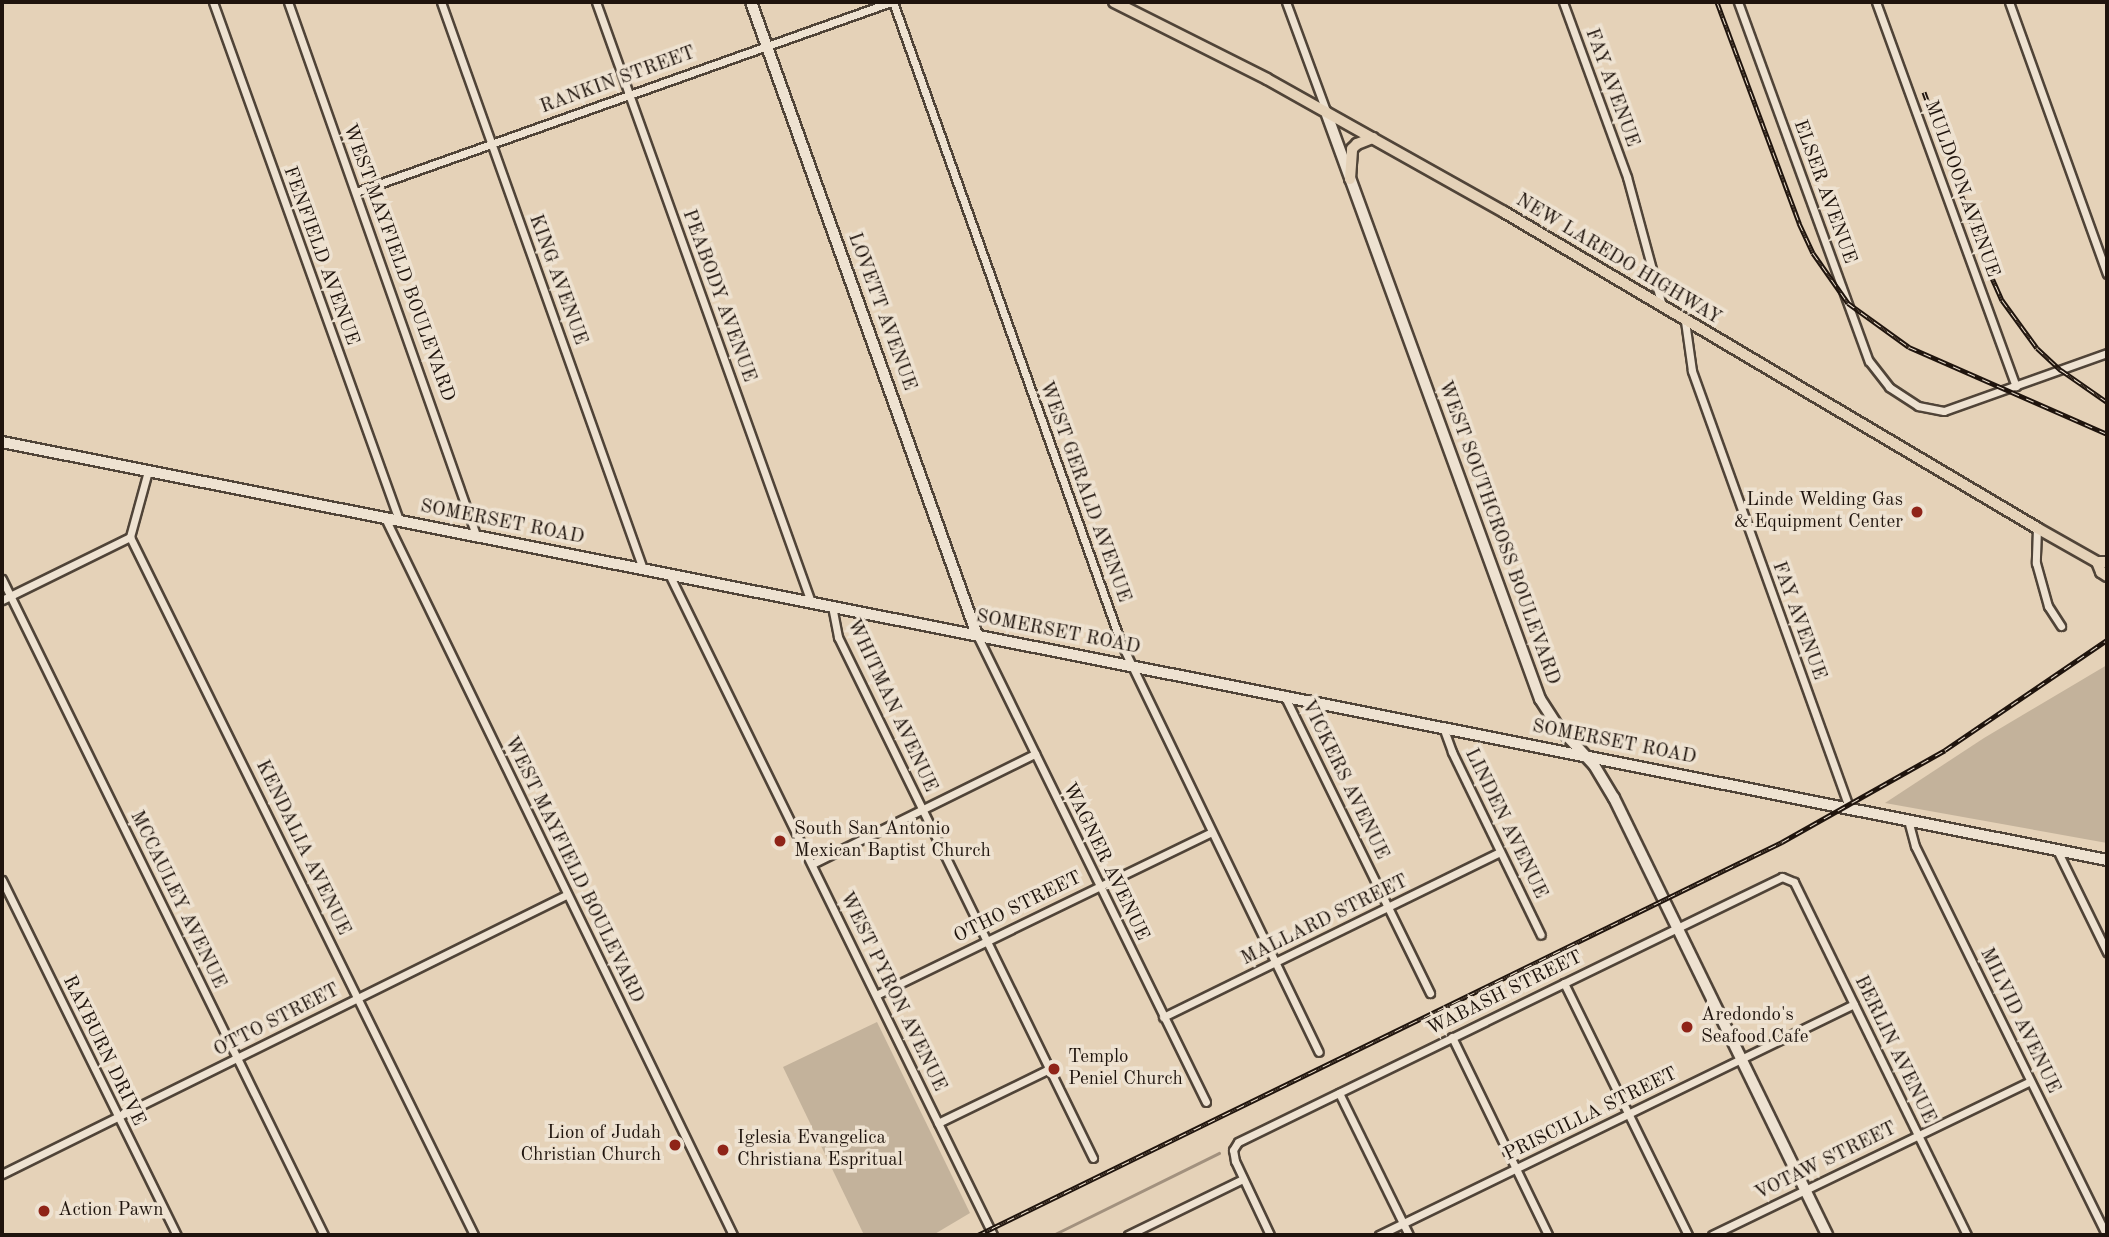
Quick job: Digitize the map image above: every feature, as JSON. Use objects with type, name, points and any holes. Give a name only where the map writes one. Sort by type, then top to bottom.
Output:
[{"type":"main road","name":"LOVETT AVENUE","points":[[751,2],[977,635]]},
{"type":"main road","name":"NEW LAREDO HIGHWAY","points":[[1114,2],[1217,53],[1373,138],[2037,528],[2102,562],[2101,572],[2107,576]]},
{"type":"main road","name":"WEST SOUTHCROSS BOULEVARD","points":[[1326,112],[1534,685],[1548,713],[1585,755],[1614,798],[1827,1235]]},
{"type":"main road","points":[[1350,179],[1352,149],[1362,141],[1373,138]]},
{"type":"main road","name":"SOMERSET ROAD","points":[[2,442],[2107,860]]},
{"type":"street","name":"FENFIELD AVENUE","points":[[212,2],[399,520]]},
{"type":"street","name":"WEST MAYFIELD BOULEVARD","points":[[288,2],[476,536]]},
{"type":"street","name":"KING AVENUE","points":[[441,2],[643,569]]},
{"type":"street","name":"PEABODY AVENUE","points":[[596,2],[811,602]]},
{"type":"street","name":"RANKIN STREET","points":[[356,192],[892,2]]},
{"type":"street","name":"WEST GERALD AVENUE","points":[[892,2],[1121,643],[1319,1052]]},
{"type":"street","name":"WEST SOUTHCROSS BOULEVARD","points":[[1286,2],[1326,112]]},
{"type":"street","name":"FAY AVENUE","points":[[1563,2],[1626,177],[1662,307]]},
{"type":"street","name":"ELSER AVENUE","points":[[1738,2],[1869,361],[1889,387],[1903,399],[1935,411],[1960,407],[2016,386]]},
{"type":"street","name":"MULDOON AVENUE","points":[[1876,2],[2016,386]]},
{"type":"street","points":[[2010,2],[2107,274]]},
{"type":"street","name":"FAY AVENUE","points":[[1685,321],[1692,371],[1850,810]]},
{"type":"street","points":[[2016,386],[2107,354]]},
{"type":"street","points":[[2,600],[130,537],[148,471]]},
{"type":"street","name":"WEST MAYFIELD BOULEVARD","points":[[385,517],[733,1235]]},
{"type":"street","points":[[2037,528],[2035,556],[2040,579],[2048,606],[2061,626]]},
{"type":"street","name":"KENDALIA AVENUE","points":[[130,537],[474,1235]]},
{"type":"street","name":"WEST PYRON AVENUE","points":[[669,574],[993,1235]]},
{"type":"street","name":"MCCAULEY AVENUE","points":[[2,579],[324,1235]]},
{"type":"street","name":"WHITMAN AVENUE","points":[[832,606],[838,637],[1093,1158]]},
{"type":"street","name":"WAGNER AVENUE","points":[[977,635],[1206,1102]]},
{"type":"street","name":"VICKERS AVENUE","points":[[1284,695],[1430,993]]},
{"type":"street","name":"LINDEN AVENUE","points":[[1443,727],[1452,752],[1541,935]]},
{"type":"street","points":[[812,864],[1035,754]]},
{"type":"street","name":"MILVID AVENUE","points":[[1908,820],[1915,846],[2106,1235]]},
{"type":"street","name":"OTHO STREET","points":[[876,995],[1212,832]]},
{"type":"street","points":[[2057,850],[2107,952]]},
{"type":"street","name":"MALLARD STREET","points":[[1163,1017],[1500,852]]},
{"type":"street","name":"WABASH STREET","points":[[1243,1179],[1235,1161],[1235,1146],[1778,879],[1791,879]]},
{"type":"street","name":"BERLIN AVENUE","points":[[1791,879],[1967,1235]]},
{"type":"street","name":"RAYBURN DRIVE","points":[[2,880],[177,1235]]},
{"type":"street","name":"OTTO STREET","points":[[2,1174],[566,895]]},
{"type":"street","points":[[1564,983],[1688,1235]]},
{"type":"street","name":"PRISCILLA STREET","points":[[1379,1235],[1854,1004]]},
{"type":"street","points":[[1452,1037],[1548,1235]]},
{"type":"street","points":[[938,1123],[1049,1069]]},
{"type":"street","name":"VOTAW STREET","points":[[1712,1235],[2030,1081]]},
{"type":"street","points":[[1339,1093],[1409,1235]]},
{"type":"street","points":[[1129,1235],[1243,1179],[1270,1235]]},
{"type":"shaded area","points":[[2107,665],[2107,843],[1885,803],[1984,738]]},
{"type":"shaded area","points":[[877,1022],[970,1213],[933,1235],[864,1235],[783,1067]]},
{"type":"waterway","points":[[1053,1235],[1219,1153]]},
{"type":"railway","points":[[1717,2],[1799,223],[1813,253],[1848,303],[1909,347],[2107,434]]},
{"type":"railway","points":[[1924,92],[2002,300],[2037,348],[2061,370],[2107,402]]},
{"type":"railway","points":[[978,1235],[1782,842],[1945,750],[2107,640]]},
{"type":"place","name":"Linde Welding Gas & Equipment Center","points":[[1917,512]]},
{"type":"place","name":"South San Antonio Mexican Baptist Church","points":[[780,841]]},
{"type":"place","name":"Aredondo's Seafood Cafe","points":[[1687,1027]]},
{"type":"place","name":"Templo Peniel Church","points":[[1054,1069]]},
{"type":"place","name":"Lion of Judah Christian Church","points":[[675,1145]]},
{"type":"place","name":"Iglesia Evangelica Christiana Espritual","points":[[723,1150]]},
{"type":"place","name":"Action Pawn","points":[[44,1211]]}]
